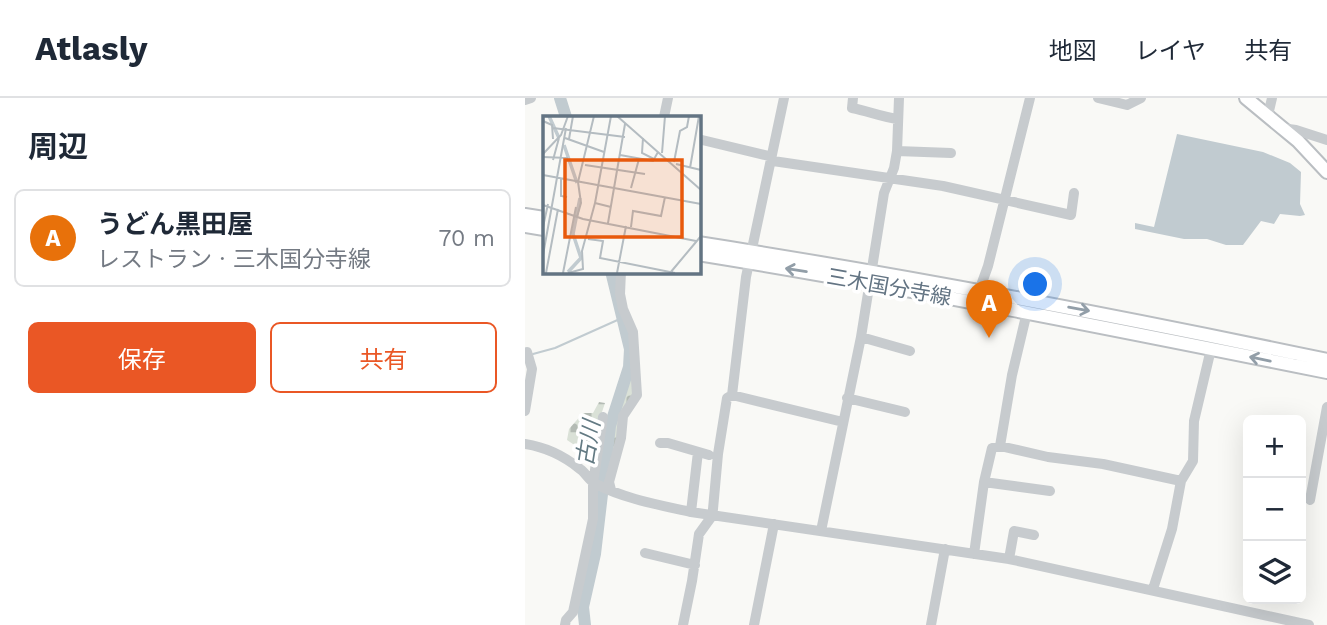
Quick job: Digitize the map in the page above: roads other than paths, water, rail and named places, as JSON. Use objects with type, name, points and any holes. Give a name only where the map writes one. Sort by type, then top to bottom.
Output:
[{"type":"main road","points":[[1246,98],[1298,141],[1327,172]]},
{"type":"main road","points":[[525,215],[543,218]]},
{"type":"main road","points":[[525,226],[543,229]]},
{"type":"main road","name":"三木国分寺線","points":[[700,244],[751,257],[1093,311],[1327,360]]},
{"type":"main road","name":"三木国分寺線","points":[[700,254],[751,257]]},
{"type":"main road","name":"三木国分寺線","points":[[872,277],[1027,312],[1327,372]]},
{"type":"street","points":[[525,100],[531,98]]},
{"type":"street","points":[[664,116],[668,98]]},
{"type":"street","points":[[732,395],[746,277],[785,98]]},
{"type":"street","points":[[853,98],[852,108],[898,119]]},
{"type":"street","points":[[821,531],[861,337],[884,193],[894,169],[899,98]]},
{"type":"street","points":[[979,291],[988,266],[1030,98]]},
{"type":"street","points":[[1098,98],[1127,106],[1141,98]]},
{"type":"street","points":[[1268,115],[1272,98]]},
{"type":"street","points":[[1281,128],[1327,140]]},
{"type":"street","points":[[700,139],[769,156],[773,161],[943,186],[1071,215],[1074,193]]},
{"type":"street","points":[[897,151],[951,153]]},
{"type":"street","points":[[602,486],[609,482],[624,416],[637,395],[633,332],[623,309],[620,294],[621,273]]},
{"type":"street","points":[[1000,446],[1012,375],[1027,312]]},
{"type":"street","points":[[861,337],[910,351]]},
{"type":"street","points":[[1153,589],[1172,529],[1181,481],[1193,461],[1194,421],[1211,349]]},
{"type":"street","points":[[525,411],[532,369],[527,354],[538,351]]},
{"type":"street","points":[[683,625],[699,534],[712,516],[727,398],[732,395],[843,422]]},
{"type":"street","points":[[847,398],[905,412]]},
{"type":"street","points":[[1310,500],[1327,407]]},
{"type":"street","points":[[565,625],[573,612],[602,486],[603,417]]},
{"type":"street","points":[[660,443],[709,455]]},
{"type":"street","points":[[525,444],[540,447],[562,457],[602,486],[651,503],[712,516],[1009,559],[1153,589],[1280,622],[1309,625]]},
{"type":"street","points":[[974,554],[984,482],[992,448],[1000,446],[1181,481]]},
{"type":"street","points":[[691,512],[698,452]]},
{"type":"street","points":[[984,482],[1050,491]]},
{"type":"street","points":[[754,625],[773,524]]},
{"type":"street","points":[[1009,559],[1014,531],[1034,535]]},
{"type":"street","points":[[931,625],[945,549]]},
{"type":"street","points":[[645,553],[695,565]]},
{"type":"waterway","name":"古川","points":[[560,98],[566,116]]},
{"type":"waterway","name":"古川","points":[[585,625],[583,607],[595,554],[610,426],[629,367],[630,349],[611,273]]},
{"type":"waterway","points":[[533,354],[555,348],[622,318]]},
{"type":"place","name":"うどん黒田屋","points":[[989,338]]}]
